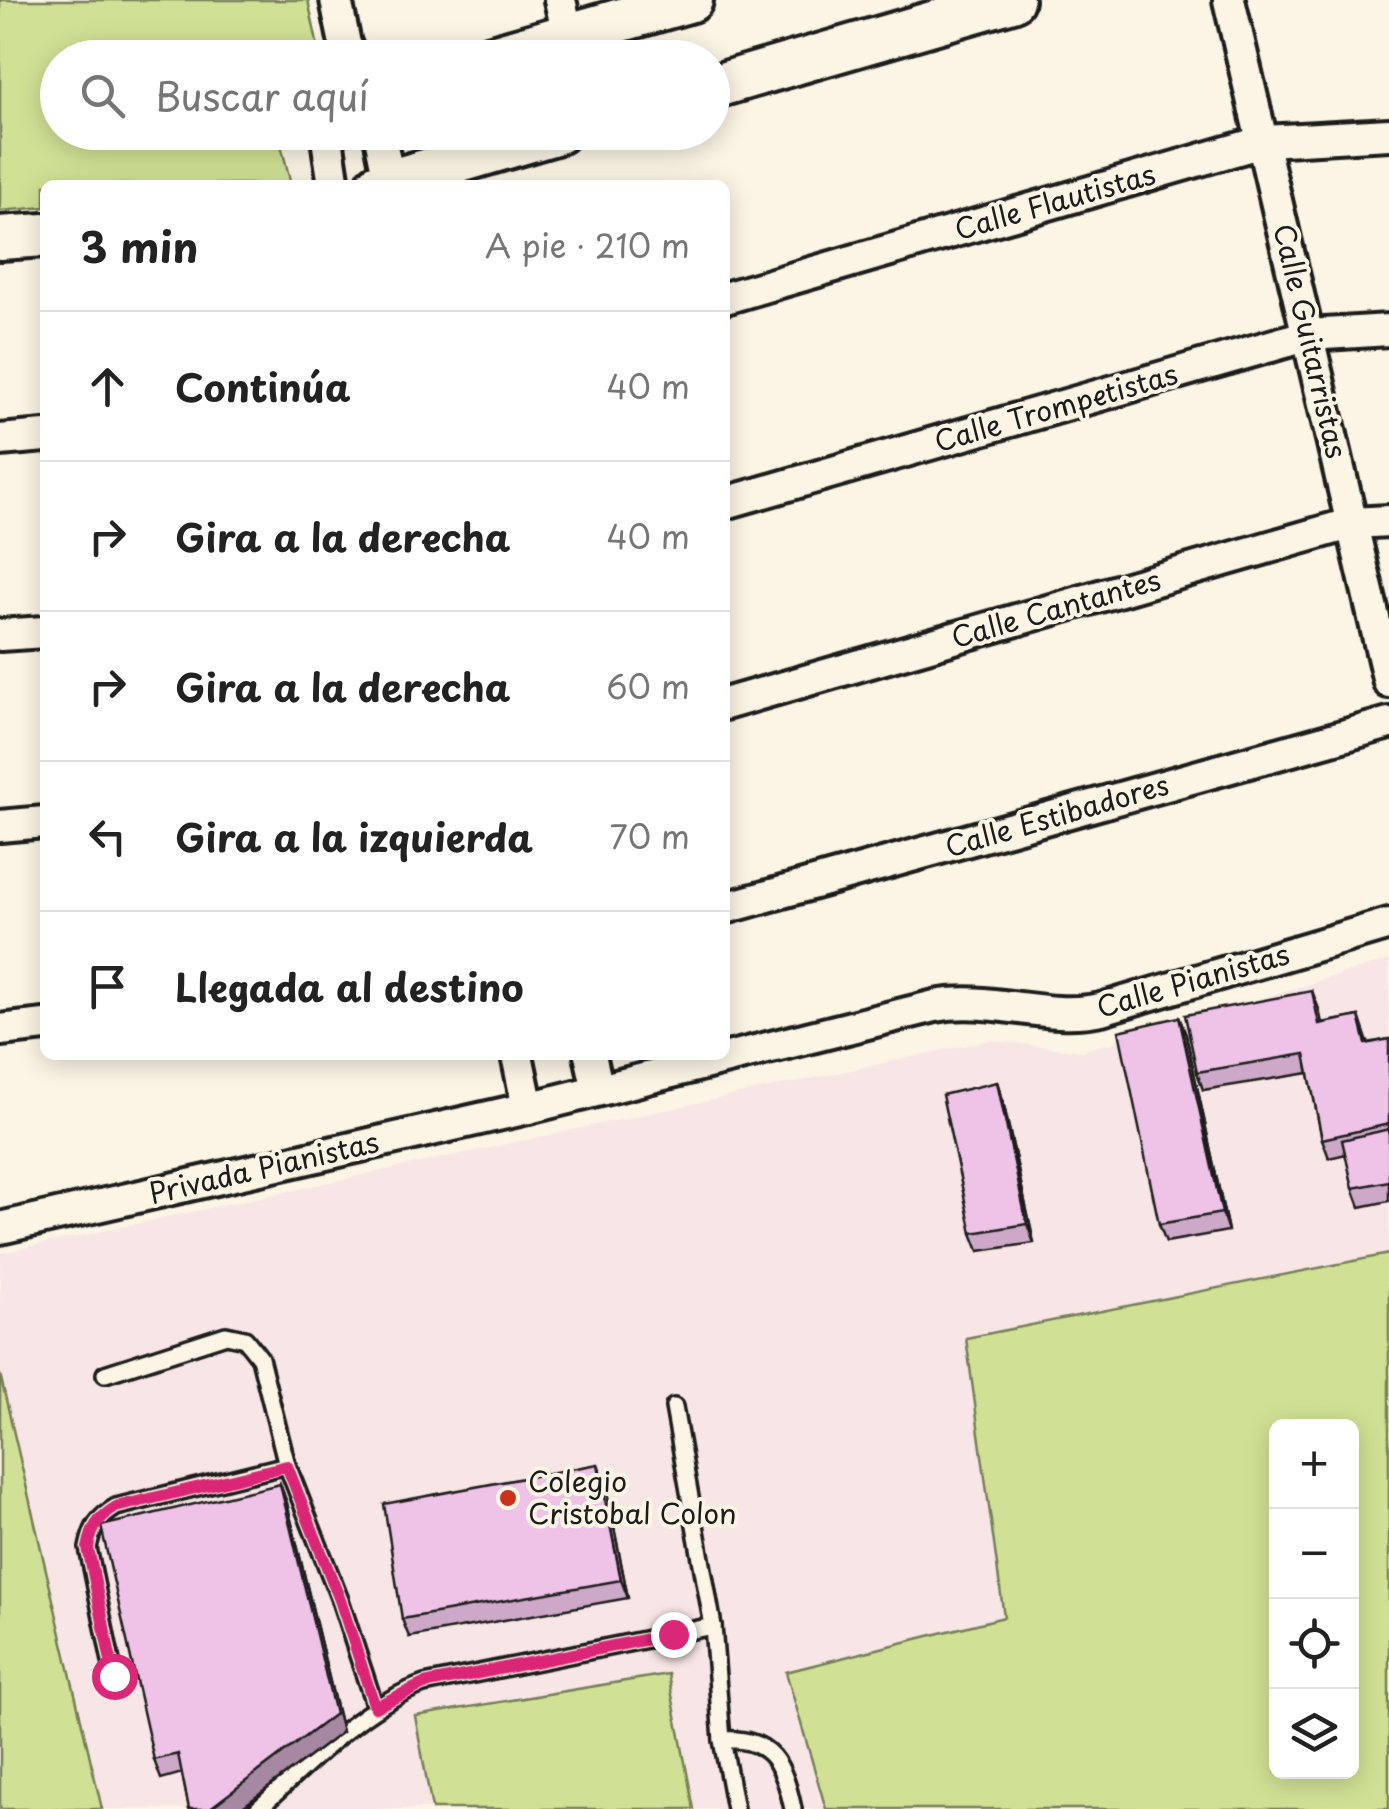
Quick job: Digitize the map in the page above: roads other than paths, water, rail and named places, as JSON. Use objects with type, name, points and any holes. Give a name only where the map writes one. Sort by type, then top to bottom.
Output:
[{"type":"street","points":[[336,0],[344,40]]},
{"type":"street","points":[[521,40],[564,17],[691,0]]},
{"type":"street","points":[[730,83],[1012,0]]},
{"type":"street","name":"Calle Guitarristas","points":[[1229,0],[1389,682]]},
{"type":"street","name":"Calle Flautistas","points":[[730,297],[1265,141],[1389,134]]},
{"type":"street","points":[[329,150],[333,180]]},
{"type":"street","points":[[381,150],[385,180]]},
{"type":"street","points":[[399,180],[498,150]]},
{"type":"street","points":[[0,238],[40,234]]},
{"type":"street","name":"Calle Trompetistas","points":[[730,503],[1309,335],[1389,330]]},
{"type":"street","points":[[0,440],[40,436]]},
{"type":"street","name":"Calle Cantantes","points":[[730,703],[1352,523],[1389,522]]},
{"type":"street","points":[[0,636],[40,632]]},
{"type":"street","name":"Calle Estibadores","points":[[730,907],[1389,723]]},
{"type":"street","points":[[0,826],[40,822]]},
{"type":"street","name":"Calle Pianistas","points":[[730,1058],[956,1002],[1052,1014],[1088,1012],[1389,924]]},
{"type":"street","points":[[0,1030],[40,1026]]},
{"type":"street","points":[[517,1060],[528,1108]]},
{"type":"street","points":[[591,1060],[598,1090]]},
{"type":"street","name":"Calle Pianistas","points":[[528,1108],[720,1060]]},
{"type":"street","name":"Privada Pianistas","points":[[0,1228],[528,1108]]},
{"type":"lane","points":[[104,1374],[226,1335],[245,1339],[260,1358],[287,1466],[340,1600],[375,1707]]},
{"type":"lane","points":[[674,1407],[713,1626],[722,1740],[735,1809]]},
{"type":"lane","points":[[114,1676],[88,1548],[91,1531],[100,1517],[116,1507],[287,1466]]},
{"type":"lane","points":[[258,1809],[375,1707],[424,1684],[713,1626]]},
{"type":"lane","points":[[722,1740],[742,1739],[764,1748],[778,1762],[787,1780],[793,1809]]},
{"type":"place","name":"Colegio Cristobal Colon","points":[[508,1498]]}]
